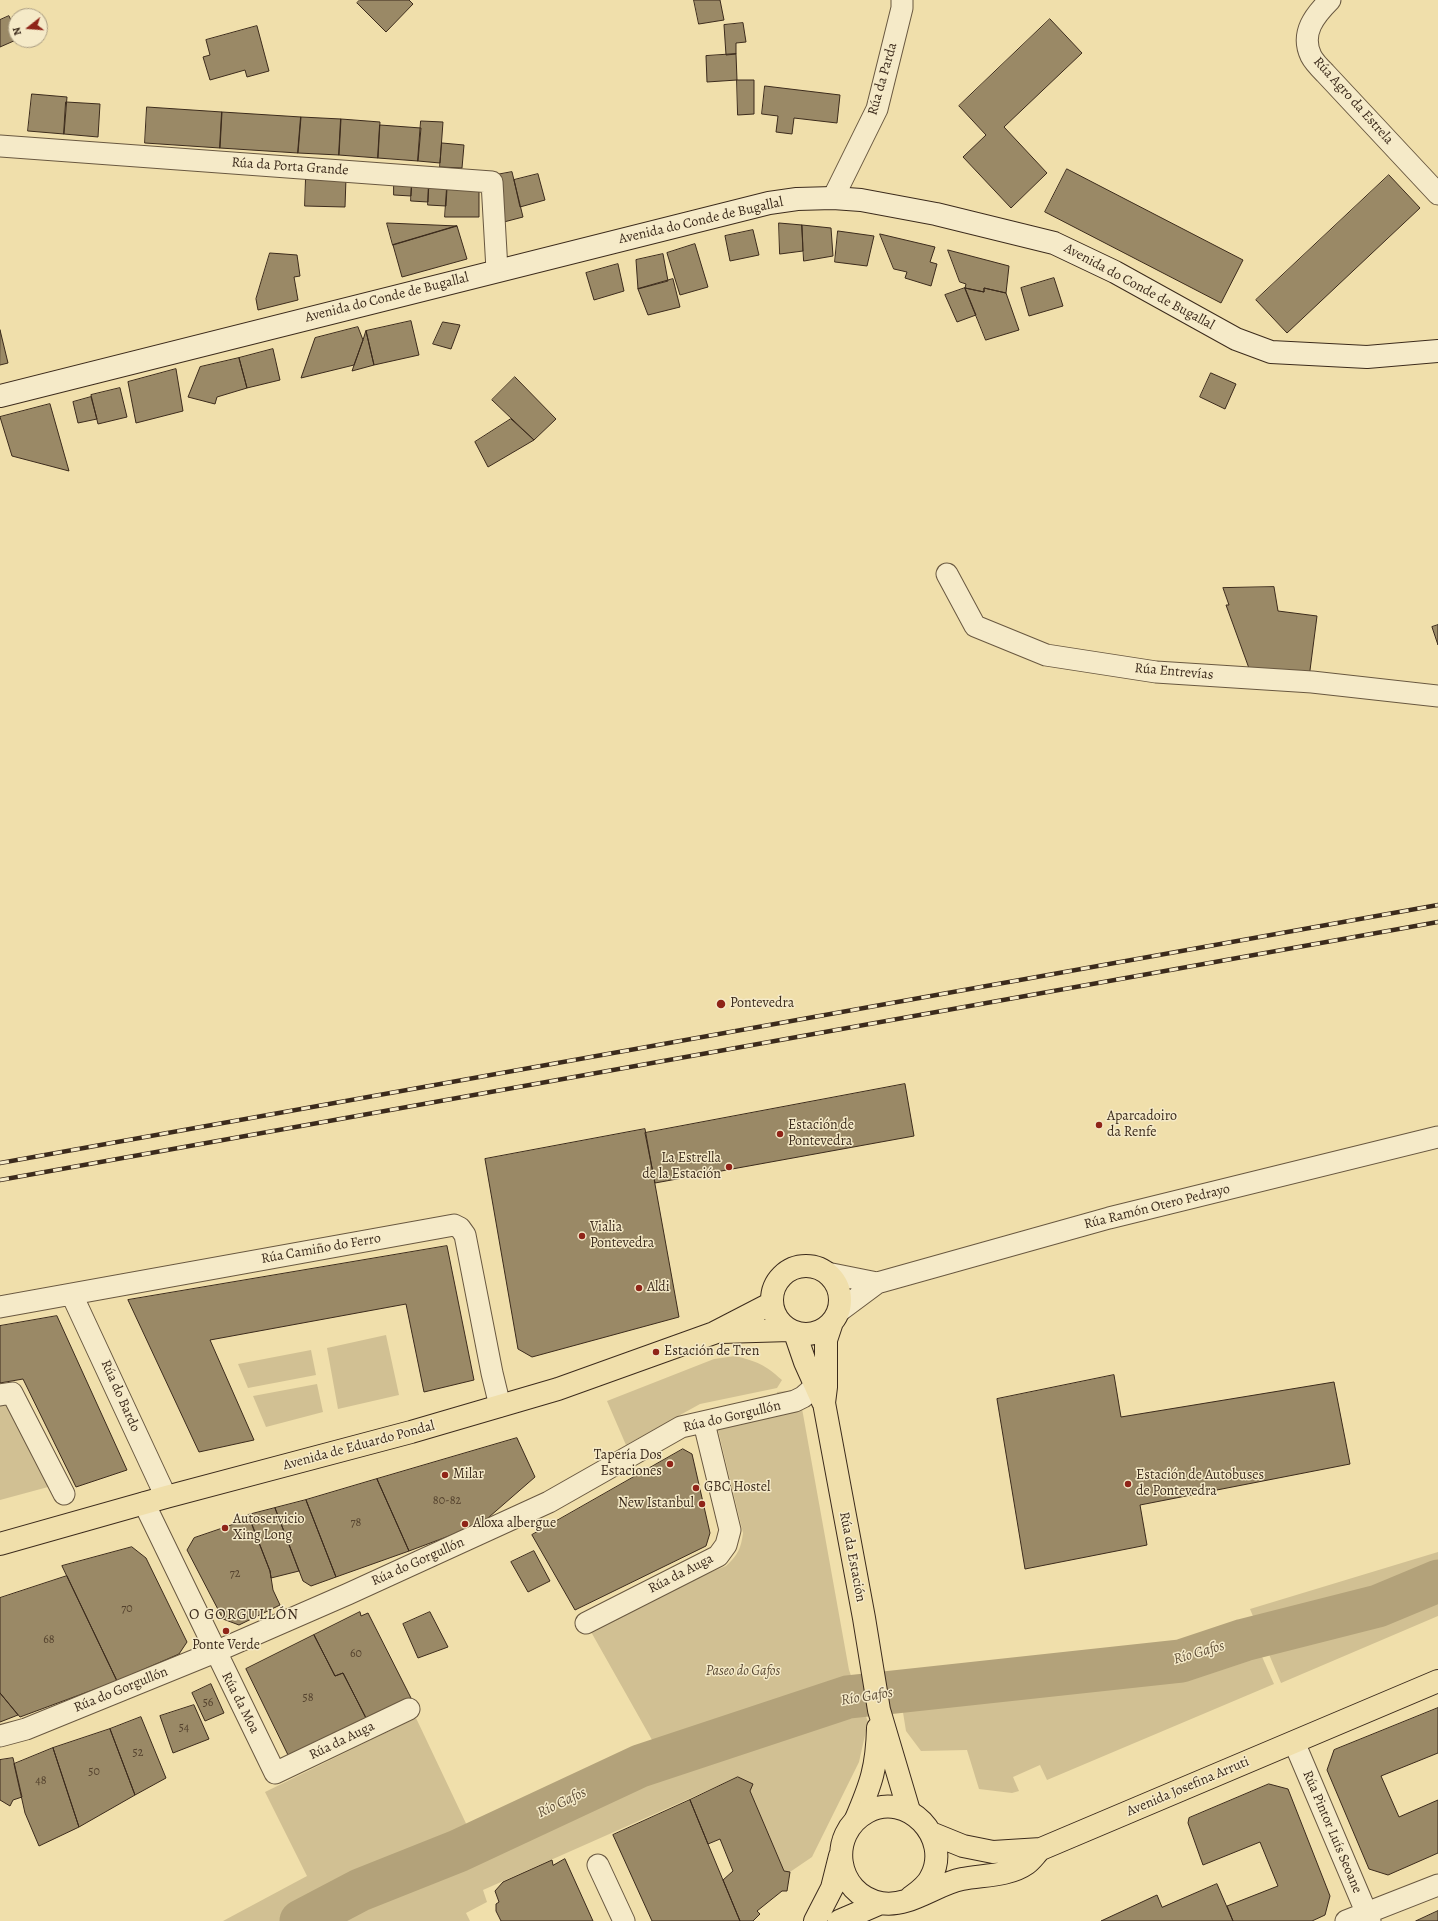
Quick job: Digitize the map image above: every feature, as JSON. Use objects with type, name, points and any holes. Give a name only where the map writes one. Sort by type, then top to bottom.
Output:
[{"type":"main road","points":[[808,1266],[827,1273],[834,1281],[840,1302],[835,1317],[823,1329],[812,1333],[792,1331],[781,1323],[775,1314],[772,1303],[773,1292],[777,1281],[790,1270],[808,1266]]},
{"type":"main road","name":"Avenida de Eduardo Pondal","points":[[0,1544],[166,1497],[411,1432],[581,1381],[714,1332],[772,1303]]},
{"type":"main road","name":"Rúa da Estación","points":[[835,1317],[826,1340],[822,1389],[864,1618],[879,1710],[909,1811]]},
{"type":"main road","name":"Avenida de Eduardo Pondal","points":[[714,1332],[792,1331]]},
{"type":"main road","name":"Rúa da Estación","points":[[792,1331],[822,1389]]},
{"type":"main road","name":"Avenida Josefina Arruti","points":[[931,1833],[963,1846],[993,1852],[1041,1848],[1438,1681]]},
{"type":"main road","name":"Rúa da Estación","points":[[856,1819],[874,1773],[878,1754],[879,1710]]},
{"type":"main road","points":[[815,1921],[832,1888],[842,1842],[847,1830],[856,1819],[868,1811],[882,1807],[896,1807],[909,1811],[922,1820],[931,1833],[936,1847],[936,1863],[932,1877],[922,1889],[910,1898]]},
{"type":"main road","points":[[840,1856],[844,1873],[853,1887],[866,1897],[882,1903],[896,1903],[960,1879],[1007,1872],[1026,1864],[1041,1848]]},
{"type":"main road","points":[[839,1921],[882,1903]]},
{"type":"street","name":"Rúa da Parda","points":[[834,198],[876,109],[902,8],[902,0]]},
{"type":"street","name":"Rúa Agro da Estrela","points":[[1330,0],[1317,13],[1308,28],[1307,43],[1311,56],[1325,73],[1438,194]]},
{"type":"street","name":"Rúa da Porta Grande","points":[[0,146],[492,182],[497,270]]},
{"type":"street","name":"Avenida do Conde de Bugallal","points":[[0,396],[497,270],[769,203],[797,199],[834,198],[861,200],[936,214],[1054,243],[1115,272],[1236,339],[1272,352],[1367,356],[1438,351]]},
{"type":"street","name":"Rúa Entrevías","points":[[947,574],[975,626],[1046,655],[1156,672],[1312,682],[1438,696]]},
{"type":"street","name":"Rúa Ramón Otero Pedrayo","points":[[835,1317],[877,1283],[1109,1218],[1438,1137]]},
{"type":"street","name":"Rúa Camiño do Ferro","points":[[0,1307],[454,1225],[460,1228],[465,1235],[492,1373],[500,1406]]},
{"type":"street","name":"Rúa Ramón Otero Pedrayo","points":[[827,1273],[877,1283]]},
{"type":"street","name":"Rúa do Bardo","points":[[72,1295],[166,1497]]},
{"type":"street","name":"Rúa do Gorgullón","points":[[0,1736],[26,1729],[214,1652],[348,1594],[549,1502],[681,1427],[795,1401],[822,1389]]},
{"type":"street","points":[[0,1395],[12,1392],[64,1494]]},
{"type":"street","name":"Rúa da Auga","points":[[586,1623],[718,1556],[726,1545],[730,1530],[704,1422]]},
{"type":"street","name":"Rúa da Moa","points":[[144,1504],[214,1652],[275,1773]]},
{"type":"street","name":"Rúa da Auga","points":[[275,1773],[409,1709]]},
{"type":"street","name":"Rúa Pintor Luís Seoane","points":[[1294,1742],[1369,1917]]},
{"type":"street","points":[[598,1865],[624,1921]]},
{"type":"street","points":[[1346,1921],[1369,1917],[1438,1885]]},
{"type":"green space","points":[[386,1335],[399,1395],[338,1409],[327,1348]]},
{"type":"green space","points":[[311,1350],[316,1375],[248,1388],[238,1364]]},
{"type":"green space","points":[[735,1356],[755,1362],[770,1370],[782,1380],[777,1388],[700,1404],[626,1445],[607,1401],[714,1359]]},
{"type":"green space","points":[[317,1384],[323,1412],[266,1427],[253,1396]]},
{"type":"green space","name":"Paseo do Gafos","points":[[787,1391],[795,1394],[801,1403],[849,1670],[868,1722],[859,1762],[812,1857],[790,1872],[784,1871],[750,1791],[738,1777],[483,1890],[487,1902],[466,1913],[470,1921],[223,1921],[307,1876],[265,1792],[416,1718],[472,1836],[656,1747],[586,1623],[726,1566],[736,1555],[740,1547],[743,1533],[718,1430],[777,1402],[777,1392]]},
{"type":"green space","points":[[6,1403],[48,1487],[0,1500],[0,1404]]},
{"type":"green space","points":[[1438,1552],[1438,1616],[1281,1683],[1250,1609]]},
{"type":"green space","points":[[1256,1643],[1274,1684],[1047,1780],[1040,1765],[1013,1777],[1019,1791],[1012,1793],[979,1789],[967,1750],[921,1751],[906,1731],[901,1700],[1169,1671]]},
{"type":"building","points":[[360,0],[409,0],[413,4],[386,32],[357,3]]},
{"type":"building","points":[[694,0],[720,0],[724,20],[699,24]]},
{"type":"building","points":[[8,16],[8,44],[0,47],[0,20]]},
{"type":"building","points":[[1050,19],[1082,53],[1004,127],[1047,173],[1011,208],[963,157],[986,135],[959,106]]},
{"type":"building","points":[[743,23],[746,42],[736,43],[736,54],[726,55],[724,25]]},
{"type":"building","points":[[257,26],[269,71],[247,77],[245,70],[210,80],[203,57],[210,55],[206,40]]},
{"type":"building","points":[[736,54],[737,80],[707,82],[706,56]]},
{"type":"building","points":[[737,80],[754,80],[754,114],[738,115]]},
{"type":"building","points":[[765,86],[840,95],[837,123],[794,118],[792,134],[776,132],[778,116],[762,114]]},
{"type":"building","points":[[32,94],[67,97],[64,134],[28,131]]},
{"type":"building","points":[[66,102],[100,104],[98,137],[64,134]]},
{"type":"building","points":[[147,107],[222,112],[220,148],[145,143]]},
{"type":"building","points":[[222,112],[301,117],[298,153],[220,148]]},
{"type":"building","points":[[301,117],[341,119],[339,155],[298,153]]},
{"type":"building","points":[[341,119],[380,122],[378,158],[339,155]]},
{"type":"building","points":[[421,121],[443,122],[440,163],[418,161]]},
{"type":"building","points":[[380,125],[421,128],[418,161],[378,158]]},
{"type":"building","points":[[442,143],[464,145],[462,168],[440,167]]},
{"type":"building","points":[[1067,169],[1243,260],[1221,303],[1045,212]]},
{"type":"building","points":[[512,172],[523,217],[500,223],[496,175]]},
{"type":"building","points":[[538,174],[545,200],[520,207],[514,180]]},
{"type":"building","points":[[1389,175],[1420,208],[1287,333],[1256,300]]},
{"type":"building","points":[[306,177],[346,178],[345,207],[305,206]]},
{"type":"building","points":[[394,179],[412,180],[411,196],[394,195]]},
{"type":"building","points":[[412,180],[429,181],[428,202],[411,201]]},
{"type":"building","points":[[429,181],[447,188],[446,206],[428,205]]},
{"type":"building","points":[[447,188],[479,189],[479,217],[445,217]]},
{"type":"building","points":[[387,223],[457,226],[393,245]]},
{"type":"building","points":[[779,223],[802,225],[803,251],[780,254]]},
{"type":"building","points":[[802,225],[831,228],[833,256],[804,261]]},
{"type":"building","points":[[457,226],[467,259],[402,277],[393,245]]},
{"type":"building","points":[[753,230],[759,255],[730,261],[725,236]]},
{"type":"building","points":[[838,231],[874,236],[867,266],[835,262]]},
{"type":"building","points":[[880,234],[935,247],[930,262],[937,264],[931,286],[905,278],[907,272],[894,269]]},
{"type":"building","points":[[695,244],[708,287],[680,295],[667,253]]},
{"type":"building","points":[[948,250],[1009,266],[1006,293],[984,288],[984,292],[965,288],[966,284],[960,282]]},
{"type":"building","points":[[270,253],[297,255],[300,276],[294,277],[298,300],[258,310],[256,299]]},
{"type":"building","points":[[663,254],[668,281],[638,289],[636,260]]},
{"type":"building","points":[[618,264],[624,291],[594,300],[586,273]]},
{"type":"building","points":[[1054,278],[1063,306],[1029,316],[1021,288]]},
{"type":"building","points":[[673,279],[680,307],[648,315],[638,289]]},
{"type":"building","points":[[965,288],[984,292],[984,288],[1006,293],[1019,330],[986,340]]},
{"type":"building","points":[[965,288],[976,315],[957,322],[945,295]]},
{"type":"building","points":[[411,321],[419,355],[374,365],[366,331]]},
{"type":"building","points":[[443,322],[460,325],[451,349],[433,344]]},
{"type":"building","points":[[358,327],[363,340],[354,365],[301,378],[315,338]]},
{"type":"building","points":[[0,330],[8,363],[0,365]]},
{"type":"building","points":[[366,331],[374,365],[352,371],[363,340]]},
{"type":"building","points":[[273,349],[280,380],[247,388],[239,358]]},
{"type":"building","points":[[239,358],[247,388],[217,397],[215,404],[188,397],[200,367]]},
{"type":"building","points":[[176,369],[183,411],[136,423],[128,382]]},
{"type":"building","points":[[1211,373],[1236,384],[1225,409],[1200,397]]},
{"type":"building","points":[[515,377],[556,419],[534,440],[492,400]]},
{"type":"building","points":[[120,388],[127,417],[98,424],[91,395]]},
{"type":"building","points":[[91,397],[97,419],[78,423],[73,402]]},
{"type":"building","points":[[50,404],[69,471],[12,456],[0,417]]},
{"type":"building","points":[[511,419],[534,440],[488,467],[475,442]]},
{"type":"building","points":[[1274,587],[1278,611],[1317,616],[1309,678],[1250,671],[1226,605],[1229,605],[1223,588]]},
{"type":"building","points":[[1438,625],[1438,645],[1432,627]]},
{"type":"building","name":"Estación de Pontevedra","points":[[905,1084],[914,1136],[655,1183],[645,1133]]},
{"type":"building","name":"Vialia Pontevedra","points":[[645,1129],[679,1317],[532,1357],[518,1349],[485,1159]]},
{"type":"building","points":[[447,1246],[474,1380],[424,1392],[406,1304],[210,1340],[254,1440],[199,1452],[128,1300]]},
{"type":"building","points":[[57,1316],[127,1470],[76,1487],[23,1379],[0,1383],[0,1326]]},
{"type":"building","name":"Estación de Autobuses de Pontevedra","points":[[1114,1375],[1121,1417],[1334,1382],[1350,1464],[1140,1505],[1147,1545],[1025,1569],[997,1399]]},
{"type":"building","points":[[517,1438],[535,1477],[481,1524],[409,1551],[377,1479]]},
{"type":"building","points":[[683,1449],[692,1454],[710,1533],[706,1546],[575,1610],[532,1535]]},
{"type":"building","points":[[377,1479],[409,1551],[336,1577],[306,1500]]},
{"type":"building","points":[[306,1500],[336,1577],[311,1586],[303,1581],[275,1508]]},
{"type":"building","points":[[275,1508],[299,1571],[271,1578],[270,1571],[248,1515]]},
{"type":"building","points":[[250,1519],[270,1571],[273,1590],[280,1605],[239,1625],[223,1619],[187,1550],[194,1538]]},
{"type":"building","points":[[132,1547],[146,1558],[187,1642],[179,1654],[117,1681],[62,1566]]},
{"type":"building","points":[[534,1551],[550,1581],[528,1592],[511,1562]]},
{"type":"building","points":[[67,1576],[117,1681],[20,1717],[0,1693],[0,1598]]},
{"type":"building","points":[[360,1612],[361,1616],[368,1613],[411,1698],[367,1720],[343,1673],[335,1676],[314,1635]]},
{"type":"building","points":[[430,1612],[448,1647],[418,1658],[403,1624]]},
{"type":"building","points":[[314,1635],[335,1676],[343,1673],[367,1720],[289,1757],[246,1669]]},
{"type":"building","points":[[211,1684],[224,1713],[205,1721],[192,1693]]},
{"type":"building","points":[[0,1693],[18,1715],[0,1722]]},
{"type":"building","points":[[194,1705],[209,1739],[173,1753],[160,1716]]},
{"type":"building","points":[[1438,1708],[1438,1753],[1381,1776],[1399,1817],[1438,1800],[1438,1853],[1388,1875],[1369,1869],[1327,1770],[1334,1750]]},
{"type":"building","points":[[141,1717],[166,1778],[135,1795],[110,1729]]},
{"type":"building","points":[[110,1729],[135,1795],[79,1827],[53,1748]]},
{"type":"building","points":[[53,1748],[79,1827],[39,1846],[25,1813],[14,1764]]},
{"type":"building","points":[[13,1758],[22,1797],[13,1800],[10,1806],[0,1800],[0,1760]]},
{"type":"building","points":[[738,1777],[753,1784],[750,1791],[784,1871],[790,1872],[787,1891],[782,1891],[757,1911],[760,1914],[753,1921],[740,1921],[723,1880],[733,1871],[720,1839],[708,1844],[690,1800]]},
{"type":"building","points":[[1269,1784],[1288,1789],[1330,1896],[1325,1915],[1312,1921],[1233,1921],[1227,1906],[1278,1886],[1260,1842],[1203,1865],[1188,1823],[1189,1818]]},
{"type":"building","points":[[690,1800],[740,1921],[652,1921],[613,1835]]},
{"type":"building","points":[[565,1859],[593,1921],[501,1921],[496,1911],[496,1904],[499,1902],[495,1891],[503,1882],[552,1860],[553,1865]]},
{"type":"building","points":[[1217,1884],[1233,1921],[1101,1921],[1157,1895],[1162,1907]]},
{"type":"building","points":[[1438,1911],[1438,1921],[1416,1921]]},
{"type":"waterway","name":"Río Gafos","points":[[301,1921],[360,1890],[458,1851],[640,1766],[848,1697],[1181,1661],[1244,1640],[1378,1606],[1438,1581]]},
{"type":"railway","points":[[0,1163],[1438,905]]},
{"type":"railway","points":[[0,1180],[1438,922]]},
{"type":"place","name":"Pontevedra","points":[[721,1004]]},
{"type":"place","name":"Aparcadoiro da Renfe","points":[[1099,1125]]},
{"type":"place","name":"Estación de Pontevedra","points":[[780,1134]]},
{"type":"place","name":"La Estrella de la Estación","points":[[729,1167]]},
{"type":"place","name":"Vialia Pontevedra","points":[[582,1236]]},
{"type":"place","name":"Aldi","points":[[639,1288]]},
{"type":"place","name":"Estación de Tren","points":[[656,1352]]},
{"type":"place","name":"Tapería Dos Estaciones","points":[[670,1464]]},
{"type":"place","name":"Milar","points":[[445,1475]]},
{"type":"place","name":"Estación de Autobuses de Pontevedra","points":[[1128,1484]]},
{"type":"place","name":"GBC Hostel","points":[[696,1488]]},
{"type":"place","name":"New Istanbul","points":[[702,1504]]},
{"type":"place","name":"Aloxa albergue","points":[[465,1524]]},
{"type":"place","name":"Autoservicio Xing Long","points":[[225,1528]]},
{"type":"place","name":"Ponte Verde","points":[[226,1631]]},
{"type":"district","name":"O GORGULLÓN","points":[[244,1615]]}]
